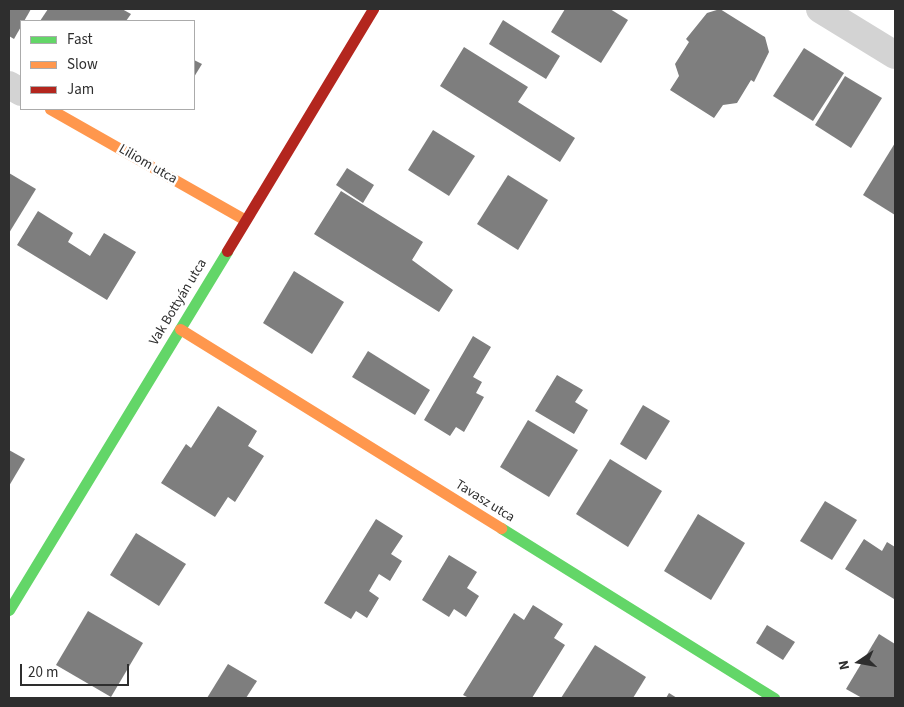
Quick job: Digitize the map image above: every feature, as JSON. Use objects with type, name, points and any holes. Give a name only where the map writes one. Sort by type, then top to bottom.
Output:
[{"type":"street","name":"Vak Bottyán utca","points":[[9,610],[373,9]]},
{"type":"street","points":[[820,9],[895,55]]},
{"type":"street","points":[[9,85],[20,91]]},
{"type":"street","name":"Liliom utca","points":[[52,110],[245,220]]},
{"type":"street","name":"Tavasz utca","points":[[180,329],[774,698]]},
{"type":"building","points":[[9,9],[31,9],[25,20],[20,20],[20,28],[14,39],[9,36]]},
{"type":"building","points":[[48,9],[122,9],[131,14],[127,20],[41,20]]},
{"type":"building","points":[[565,9],[610,9],[628,20],[601,63],[551,32]]},
{"type":"building","points":[[720,9],[765,37],[769,52],[754,82],[751,80],[737,103],[723,105],[714,118],[670,90],[679,76],[675,64],[689,42],[686,39],[707,13]]},
{"type":"building","points":[[503,20],[560,56],[546,79],[489,44]]},
{"type":"building","points":[[464,47],[528,87],[518,102],[575,138],[560,162],[440,86]]},
{"type":"building","points":[[804,48],[844,73],[813,121],[773,96]]},
{"type":"building","points":[[195,60],[202,64],[195,75]]},
{"type":"building","points":[[845,76],[882,98],[851,148],[815,125]]},
{"type":"building","points":[[433,130],[475,156],[449,196],[408,170]]},
{"type":"building","points":[[895,143],[895,215],[863,195]]},
{"type":"building","points":[[347,168],[374,185],[363,203],[336,185]]},
{"type":"building","points":[[9,173],[36,189],[9,233]]},
{"type":"building","points":[[508,175],[548,200],[518,250],[477,224]]},
{"type":"building","points":[[341,191],[423,242],[412,260],[453,290],[439,312],[314,234]]},
{"type":"building","points":[[38,211],[73,233],[68,242],[90,256],[104,233],[136,252],[107,300],[17,245]]},
{"type":"building","points":[[294,271],[344,302],[312,354],[263,323]]},
{"type":"building","points":[[473,336],[491,347],[473,377],[482,382],[476,393],[484,397],[464,432],[456,427],[450,436],[424,420]]},
{"type":"building","points":[[368,351],[430,390],[415,415],[352,377]]},
{"type":"building","points":[[557,375],[583,390],[575,402],[588,410],[574,434],[535,411]]},
{"type":"building","points":[[643,405],[670,421],[646,460],[620,444]]},
{"type":"building","points":[[218,406],[257,431],[248,446],[264,456],[235,502],[228,497],[215,517],[161,483],[186,444],[191,448]]},
{"type":"building","points":[[528,420],[578,450],[549,497],[500,467]]},
{"type":"building","points":[[9,450],[25,459],[9,486]]},
{"type":"building","points":[[610,459],[662,491],[628,547],[576,514]]},
{"type":"building","points":[[825,501],[857,520],[832,560],[800,541]]},
{"type":"building","points":[[698,514],[745,543],[711,600],[664,571]]},
{"type":"building","points":[[376,519],[403,536],[391,554],[402,561],[390,581],[379,574],[369,591],[379,598],[367,618],[356,611],[351,619],[324,603]]},
{"type":"building","points":[[136,533],[186,564],[159,606],[110,575]]},
{"type":"building","points":[[864,539],[882,551],[887,542],[895,547],[894,599],[845,569]]},
{"type":"building","points":[[449,555],[477,572],[467,588],[479,596],[466,617],[454,609],[449,617],[422,600]]},
{"type":"building","points":[[533,605],[563,624],[554,638],[565,645],[532,698],[469,698],[463,695],[514,613],[524,620]]},
{"type":"building","points":[[88,611],[143,643],[111,697],[56,665]]},
{"type":"building","points":[[767,625],[795,642],[783,660],[756,643]]},
{"type":"building","points":[[879,634],[895,644],[895,698],[862,698],[846,689]]},
{"type":"building","points":[[595,645],[646,677],[633,698],[561,698]]},
{"type":"building","points":[[228,664],[257,681],[246,698],[207,698]]},
{"type":"building","points":[[669,693],[677,698],[666,698]]},
{"type":"traffic: fast","points":[[9,610],[227,251]]},
{"type":"traffic: fast","points":[[501,528],[774,698]]},
{"type":"traffic: slow","points":[[52,110],[245,220]]},
{"type":"traffic: slow","points":[[180,329],[501,528]]},
{"type":"traffic: jam","points":[[227,251],[373,9]]}]
